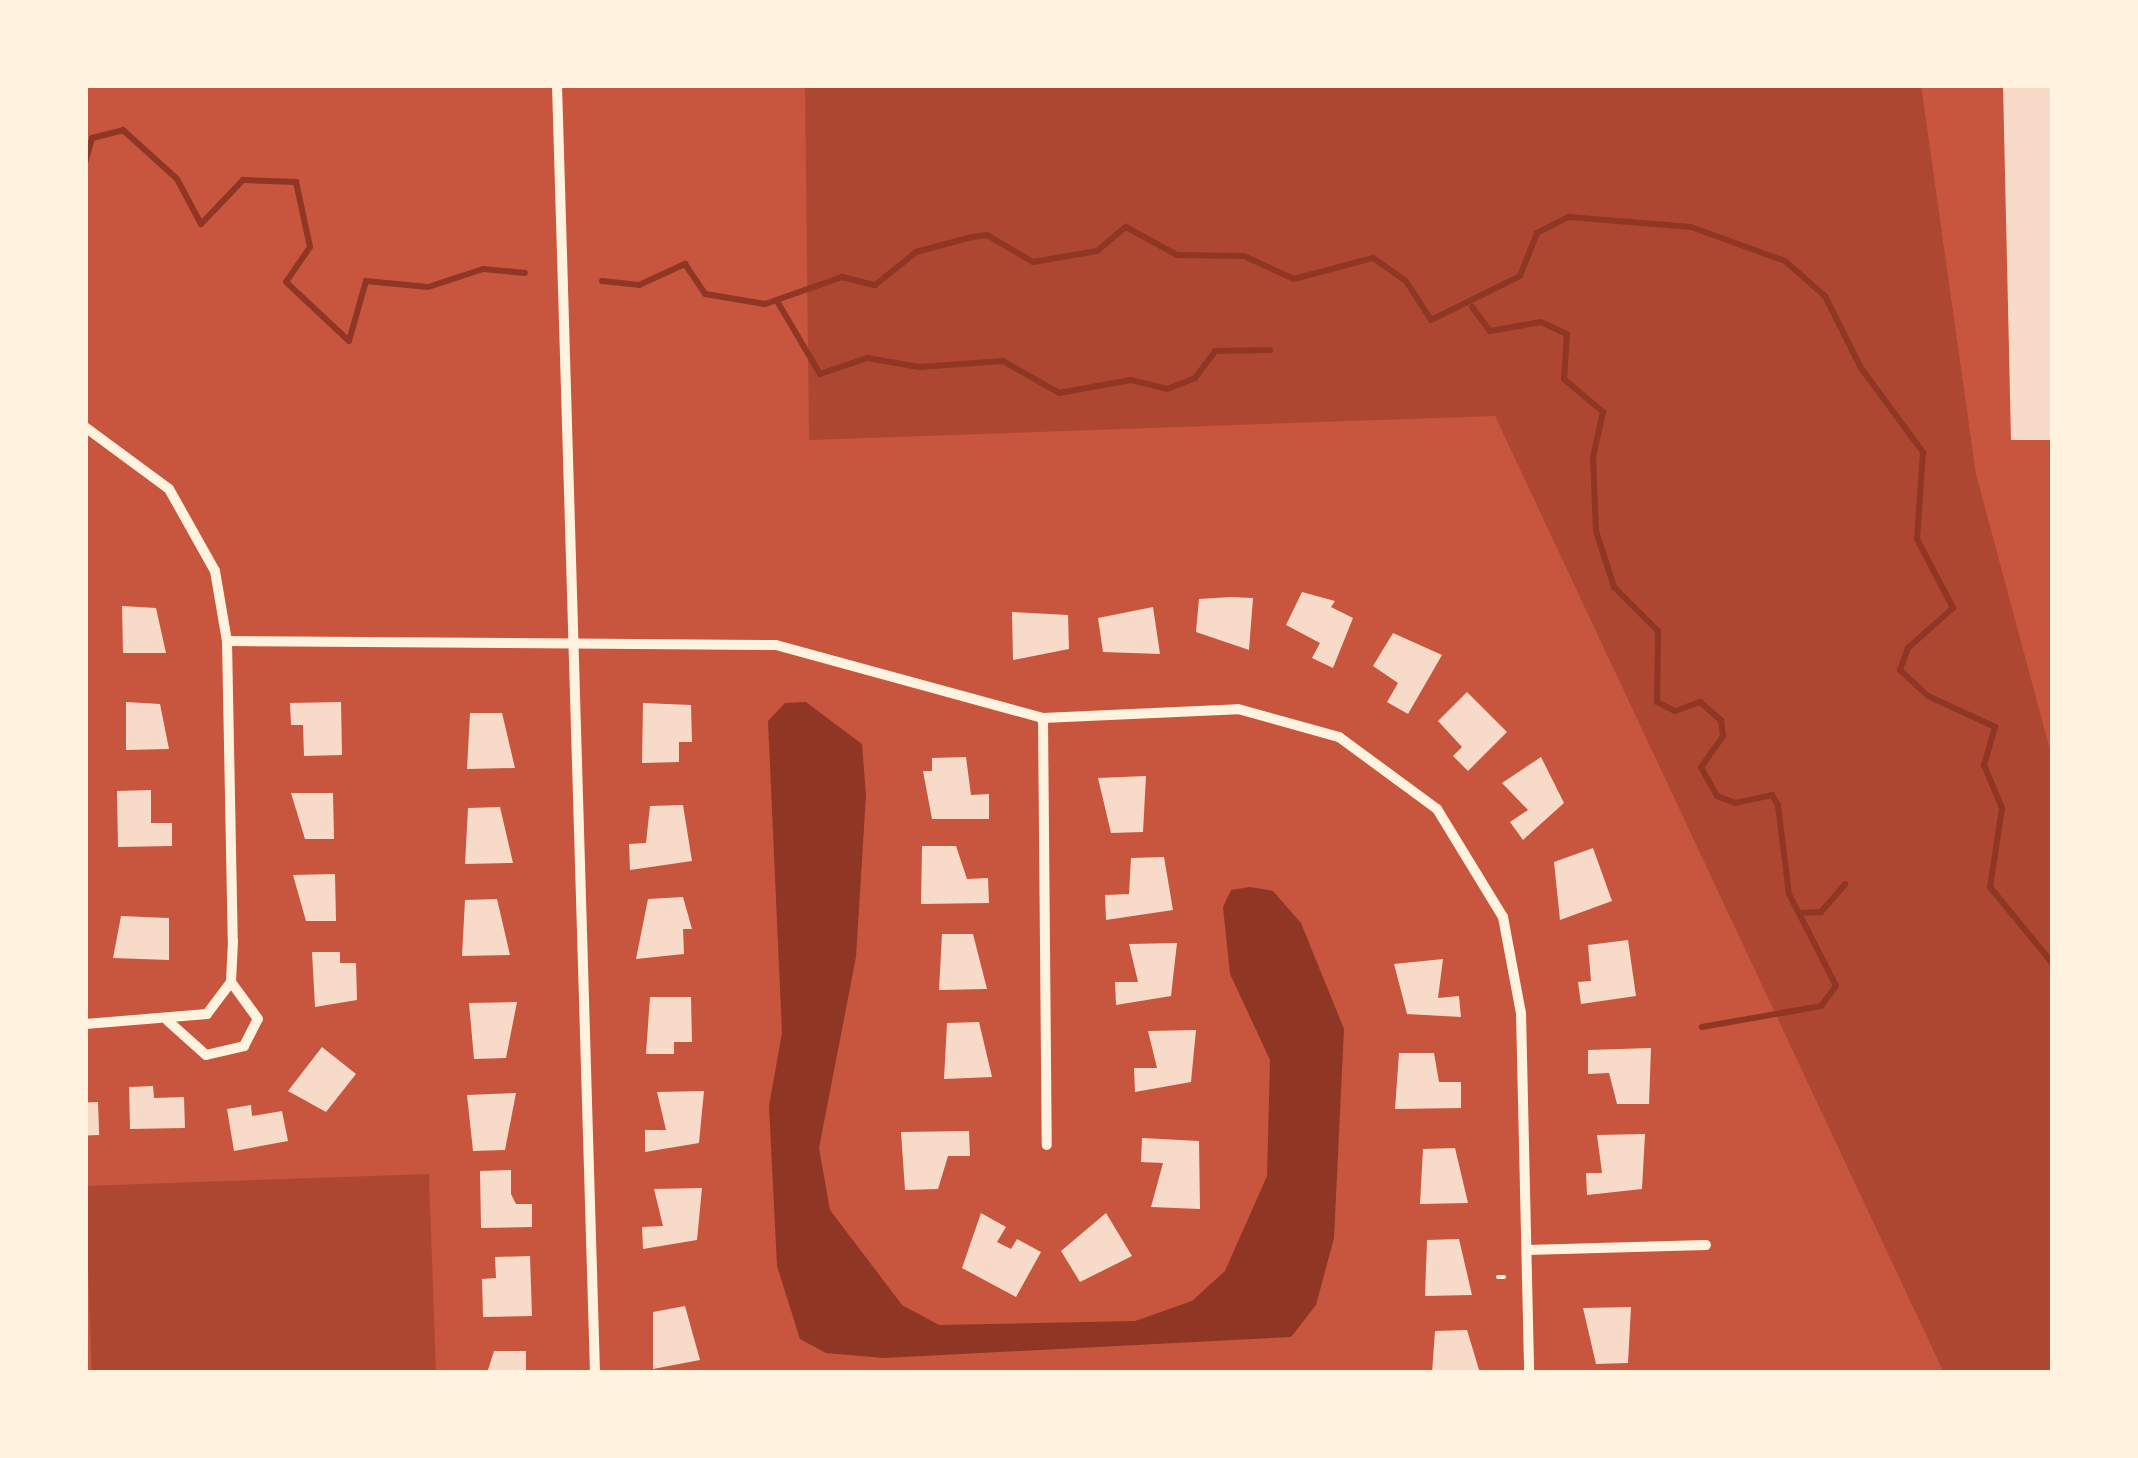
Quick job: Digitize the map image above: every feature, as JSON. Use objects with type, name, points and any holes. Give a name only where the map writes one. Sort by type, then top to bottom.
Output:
[{"type":"street","points":[[556,85],[595,1373]]},
{"type":"street","points":[[85,427],[142,463],[188,516],[215,571],[227,641],[231,982],[223,999],[207,1014],[168,1021],[85,1024]]},
{"type":"street","points":[[227,641],[415,636],[572,650],[802,648],[1043,718],[1195,706],[1273,714],[1384,763],[1438,810],[1486,878],[1515,960],[1529,1373]]},
{"type":"street","points":[[1043,718],[1047,1145]]},
{"type":"street","points":[[168,1021],[206,1054],[244,1046],[258,1019],[231,982]]},
{"type":"street","points":[[1527,1250],[1706,1246]]},
{"type":"shaded area","points":[[805,85],[1921,85],[1976,474],[2053,761],[2053,1373],[1944,1373],[1495,416],[809,440]]},
{"type":"shaded area","points":[[806,702],[862,744],[866,795],[856,957],[819,1148],[830,1210],[902,1305],[939,1325],[1135,1321],[1192,1301],[1225,1271],[1267,1176],[1270,1060],[1230,974],[1223,907],[1231,890],[1250,887],[1273,891],[1301,923],[1344,1029],[1334,1238],[1316,1305],[1291,1337],[884,1358],[826,1353],[800,1339],[777,1266],[769,1106],[782,1033],[768,721],[785,703]]},
{"type":"shaded area","points":[[429,1174],[436,1373],[92,1373],[85,1186]]},
{"type":"building","points":[[2003,85],[2053,85],[2053,440],[2011,440]]},
{"type":"building","points":[[1302,592],[1335,601],[1331,607],[1353,618],[1333,668],[1312,658],[1320,643],[1286,625]]},
{"type":"building","points":[[1253,598],[1249,650],[1196,632],[1199,599]]},
{"type":"building","points":[[122,606],[156,608],[166,653],[123,653]]},
{"type":"building","points":[[1153,607],[1160,654],[1103,652],[1098,618]]},
{"type":"building","points":[[1012,612],[1068,615],[1069,649],[1013,660]]},
{"type":"building","points":[[1393,633],[1442,655],[1408,714],[1387,702],[1398,683],[1373,666]]},
{"type":"building","points":[[1467,692],[1507,732],[1468,771],[1453,756],[1462,747],[1438,721]]},
{"type":"building","points":[[126,702],[160,704],[169,749],[126,750]]},
{"type":"building","points":[[341,702],[342,755],[304,756],[303,725],[291,725],[290,703]]},
{"type":"building","points":[[643,703],[691,705],[692,742],[679,742],[679,762],[642,763]]},
{"type":"building","points":[[470,713],[502,713],[515,768],[467,769]]},
{"type":"building","points":[[966,757],[971,795],[989,794],[989,819],[932,819],[923,771],[932,771],[932,758]]},
{"type":"building","points":[[1541,757],[1564,803],[1523,840],[1510,822],[1528,810],[1502,783]]},
{"type":"building","points":[[1146,776],[1143,832],[1111,833],[1098,778]]},
{"type":"building","points":[[151,790],[151,823],[172,823],[172,846],[118,847],[117,791]]},
{"type":"building","points":[[291,793],[333,793],[334,839],[305,839]]},
{"type":"building","points":[[683,805],[692,861],[630,870],[629,844],[646,843],[650,806]]},
{"type":"building","points":[[500,807],[513,863],[465,864],[468,808]]},
{"type":"building","points":[[922,846],[956,846],[967,879],[988,878],[989,903],[921,904]]},
{"type":"building","points":[[1593,848],[1612,901],[1560,920],[1554,862]]},
{"type":"building","points":[[1164,857],[1173,910],[1106,920],[1105,895],[1129,894],[1131,858]]},
{"type":"building","points":[[335,874],[336,921],[306,921],[293,875]]},
{"type":"building","points":[[683,897],[692,929],[683,929],[684,954],[636,959],[648,899]]},
{"type":"building","points":[[497,899],[510,955],[462,956],[465,900]]},
{"type":"building","points":[[121,916],[169,918],[169,960],[113,958]]},
{"type":"building","points":[[942,934],[973,934],[987,989],[939,990]]},
{"type":"building","points":[[1628,940],[1636,996],[1581,1004],[1578,982],[1591,981],[1588,945]]},
{"type":"building","points":[[1177,943],[1171,996],[1116,1005],[1115,982],[1138,982],[1129,944]]},
{"type":"building","points":[[312,952],[340,952],[340,963],[356,963],[357,1000],[315,1007]]},
{"type":"building","points":[[1443,959],[1438,998],[1459,996],[1461,1017],[1407,1014],[1394,964]]},
{"type":"building","points":[[650,997],[691,997],[692,1042],[674,1042],[674,1054],[646,1054]]},
{"type":"building","points":[[517,1002],[506,1058],[474,1059],[469,1003]]},
{"type":"building","points":[[979,1022],[992,1077],[944,1079],[947,1023]]},
{"type":"building","points":[[1196,1030],[1191,1082],[1135,1092],[1134,1068],[1157,1068],[1148,1031]]},
{"type":"building","points":[[322,1047],[356,1074],[326,1112],[288,1091]]},
{"type":"building","points":[[1651,1048],[1649,1104],[1617,1104],[1609,1073],[1588,1074],[1588,1050]]},
{"type":"building","points":[[1399,1053],[1434,1053],[1439,1082],[1461,1082],[1461,1108],[1395,1109]]},
{"type":"building","points":[[153,1086],[154,1098],[184,1097],[185,1128],[130,1129],[129,1087]]},
{"type":"building","points":[[704,1091],[699,1143],[645,1152],[645,1130],[666,1130],[657,1092]]},
{"type":"building","points":[[516,1093],[505,1150],[473,1151],[467,1095]]},
{"type":"building","points":[[85,1102],[98,1102],[99,1135],[86,1135]]},
{"type":"building","points":[[251,1105],[252,1116],[282,1111],[288,1141],[234,1151],[227,1109]]},
{"type":"building","points":[[969,1131],[970,1156],[948,1156],[938,1189],[905,1190],[901,1132]]},
{"type":"building","points":[[1645,1134],[1642,1189],[1587,1195],[1586,1173],[1602,1173],[1597,1135]]},
{"type":"building","points":[[1142,1138],[1199,1141],[1200,1209],[1151,1207],[1163,1163],[1141,1162]]},
{"type":"building","points":[[1455,1148],[1468,1203],[1420,1204],[1423,1149]]},
{"type":"building","points":[[511,1170],[511,1194],[516,1204],[532,1204],[532,1227],[481,1228],[480,1171]]},
{"type":"building","points":[[702,1188],[697,1240],[643,1249],[642,1227],[663,1226],[654,1189]]},
{"type":"building","points":[[981,1213],[1006,1227],[997,1242],[1011,1249],[1017,1239],[1041,1252],[1016,1297],[962,1268]]},
{"type":"building","points":[[1106,1213],[1132,1256],[1080,1282],[1061,1251]]},
{"type":"building","points":[[1459,1239],[1472,1295],[1425,1296],[1427,1240]]},
{"type":"building","points":[[530,1256],[532,1316],[483,1317],[482,1279],[496,1278],[495,1257]]},
{"type":"building","points":[[685,1306],[700,1360],[653,1369],[653,1312]]},
{"type":"building","points":[[1631,1307],[1628,1363],[1596,1364],[1583,1308]]},
{"type":"building","points":[[1467,1330],[1480,1373],[1432,1373],[1435,1331]]},
{"type":"building","points":[[494,1351],[526,1351],[526,1373],[487,1373]]},
{"type":"waterway","points":[[85,163],[92,138],[123,130],[177,179],[201,224],[243,180],[296,182],[310,247],[286,282],[349,341],[366,281],[428,287],[483,269],[525,273]]},
{"type":"waterway","points":[[602,281],[639,285],[685,264],[705,294],[765,304],[842,277],[875,285],[916,252],[972,237],[987,235],[1033,262],[1097,251],[1126,227],[1177,255],[1244,256],[1294,279],[1373,258],[1406,281],[1431,320],[1520,276],[1537,233],[1569,217],[1691,227],[1785,261],[1825,296],[1861,368],[1923,452],[1917,539],[1953,608],[1908,648],[1900,670],[1928,696],[1995,727],[1984,765],[2002,808],[1990,887],[2053,964]]},
{"type":"waterway","points":[[777,301],[820,374],[867,358],[919,367],[1003,361],[1059,393],[1131,380],[1167,389],[1195,378],[1215,351],[1270,350]]},
{"type":"waterway","points":[[1472,307],[1490,331],[1541,322],[1567,334],[1564,379],[1603,412],[1593,457],[1596,531],[1614,587],[1658,631],[1657,702],[1675,711],[1700,702],[1721,720],[1723,736],[1701,767],[1717,796],[1735,803],[1772,795],[1778,805],[1789,894],[1836,986],[1821,1006],[1702,1027]]},
{"type":"waterway","points":[[1801,913],[1821,912],[1845,884]]}]
